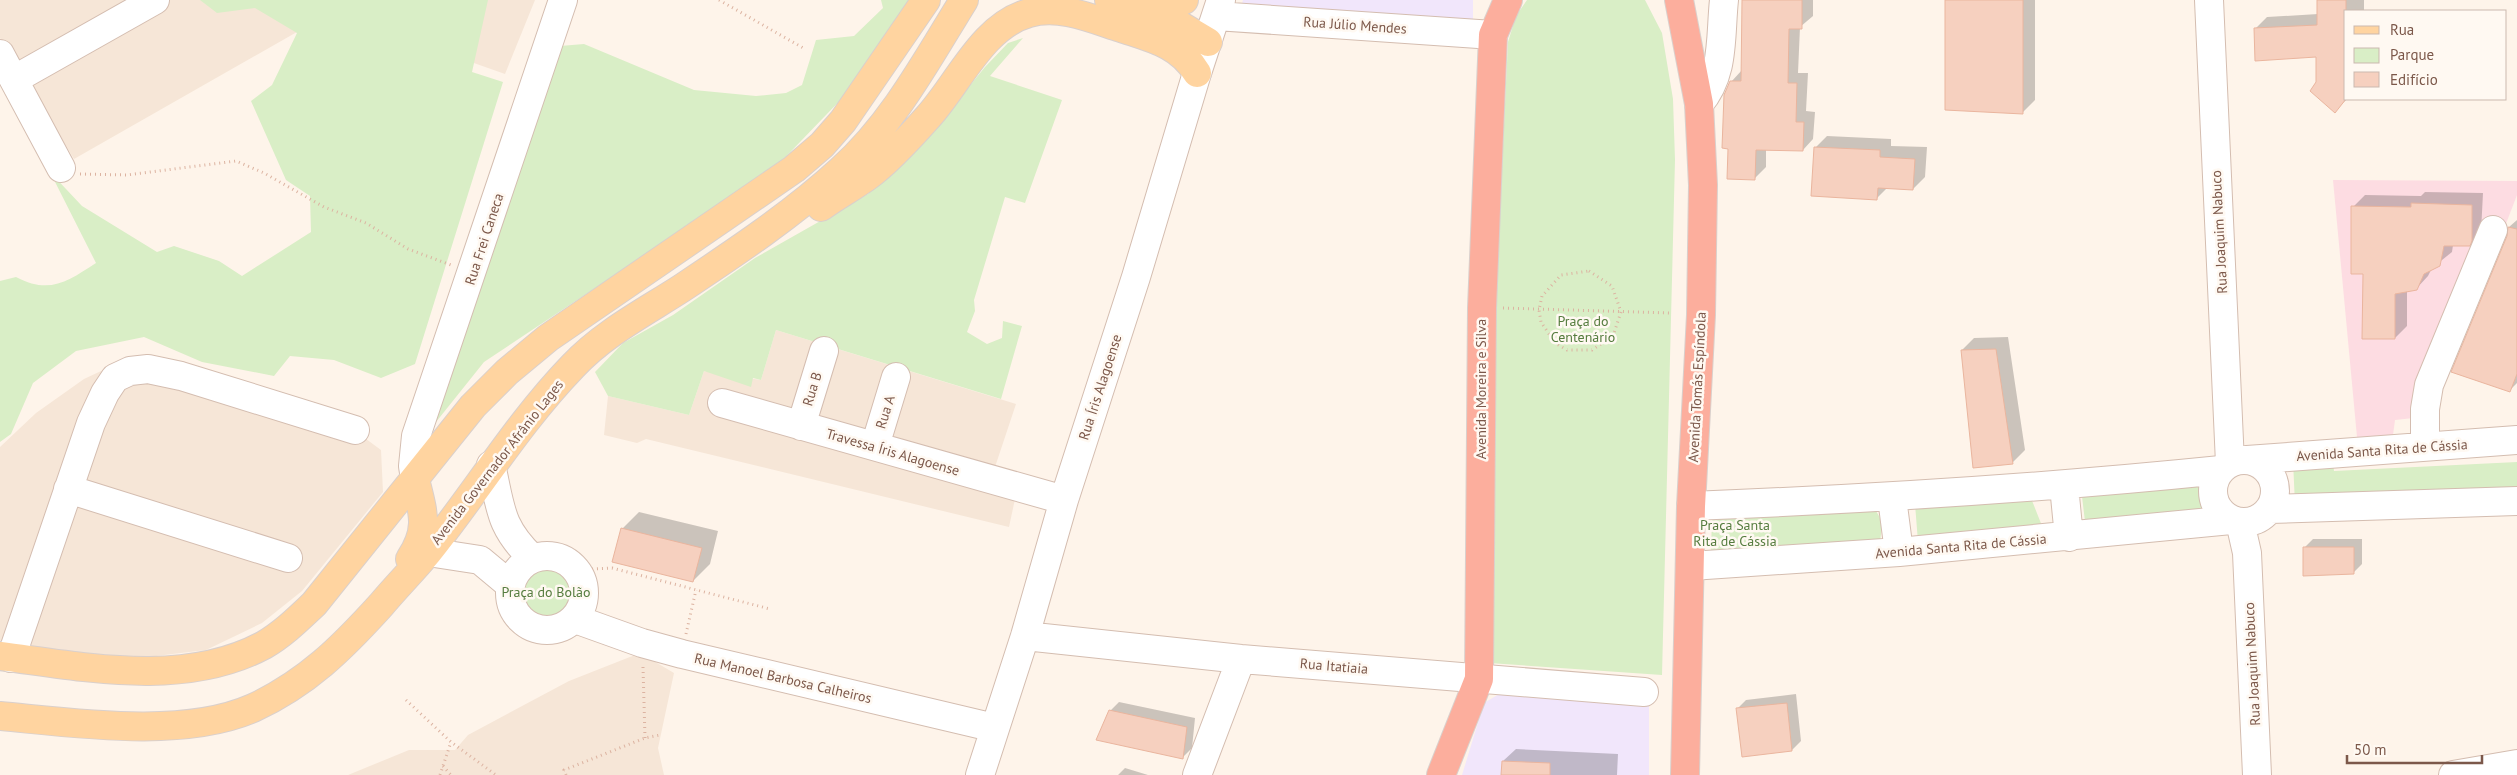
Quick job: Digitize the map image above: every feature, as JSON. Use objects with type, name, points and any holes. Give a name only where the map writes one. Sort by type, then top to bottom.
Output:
[{"type":"highway","name":"Avenida Moreira e Silva","points":[[1441,775],[1479,678],[1482,308],[1493,35],[1508,0]]},
{"type":"highway","name":"Avenida Tomás Espíndola","points":[[1680,0],[1699,104],[1703,185],[1701,306],[1692,506],[1685,775]]},
{"type":"main road","points":[[9,653],[110,669],[169,671],[231,659],[263,645],[288,629],[314,604],[473,406],[507,372],[548,338],[794,169],[822,145],[871,83],[926,0]]},
{"type":"main road","name":"Avenida Governador Afrânio Lages","points":[[0,716],[140,726],[202,723],[226,719],[254,708],[308,677],[337,652],[428,552],[491,465],[575,363],[609,334],[682,287],[743,244],[842,169],[875,132],[913,82],[964,0]]},
{"type":"main road","points":[[1109,0],[1176,23],[1208,42]]},
{"type":"main road","points":[[1139,10],[1173,6],[1184,0]]},
{"type":"main road","points":[[743,244],[800,220],[870,175],[928,117],[990,37],[1012,19],[1031,12],[1054,10],[1085,17],[1156,38],[1174,47],[1197,73]]},
{"type":"main road","points":[[378,608],[423,537],[424,526],[415,480]]},
{"type":"street","points":[[15,79],[155,0]]},
{"type":"street","name":"Rua Frei Caneca","points":[[415,480],[413,466],[416,436],[563,0]]},
{"type":"street","points":[[1699,104],[1713,87],[1717,70],[1724,0]]},
{"type":"street","name":"Rua Joaquim Nabuco","points":[[2209,0],[2233,464]]},
{"type":"street","name":"Rua Júlio Mendes","points":[[1219,8],[1493,35]]},
{"type":"street","name":"Rua Íris Alagoense","points":[[980,775],[1025,636],[1064,500],[1136,277],[1197,73],[1219,8]]},
{"type":"street","points":[[0,54],[61,168]]},
{"type":"street","points":[[2425,446],[2429,385],[2493,230]]},
{"type":"street","name":"Rua B","points":[[801,426],[824,352]]},
{"type":"street","points":[[9,653],[105,392],[115,378],[130,371],[148,369],[181,376],[354,430]]},
{"type":"street","name":"Rua A","points":[[875,446],[896,377]]},
{"type":"street","name":"Travessa Íris Alagoense","points":[[722,403],[1064,500]]},
{"type":"street","name":"Avenida Santa Rita de Cássia","points":[[1692,506],[1892,498],[2064,486],[2233,464],[2425,446],[2517,440]]},
{"type":"street","points":[[2233,464],[2264,467],[2271,474],[2276,492],[2249,518],[2216,507],[2213,498],[2215,478],[2233,464]]},
{"type":"street","points":[[491,465],[506,527],[516,542],[532,558]]},
{"type":"street","points":[[2064,486],[2069,538]]},
{"type":"street","points":[[68,489],[288,558]]},
{"type":"street","points":[[1892,498],[1899,552]]},
{"type":"street","name":"Avenida Santa Rita de Cássia","points":[[1691,566],[2069,538],[2249,518],[2517,501]]},
{"type":"street","name":"Rua Joaquim Nabuco","points":[[2249,518],[2246,553],[2257,775]]},
{"type":"street","points":[[428,552],[480,560],[510,585]]},
{"type":"street","points":[[545,555],[557,556],[569,562],[577,570],[584,586],[583,604],[575,619],[565,626],[554,630],[541,630],[529,626],[512,609],[509,598],[510,585],[518,569],[532,558],[545,555]]},
{"type":"street","name":"Rua Manoel Barbosa Calheiros","points":[[575,619],[642,643],[682,654],[995,728]]},
{"type":"street","name":"Rua Itatiaia","points":[[1025,636],[1241,659],[1644,692]]},
{"type":"street","points":[[1197,775],[1241,659]]},
{"type":"street","points":[[2453,775],[2517,764]]},
{"type":"path","points":[[719,0],[805,49]]},
{"type":"path","points":[[61,168],[80,174],[127,175],[236,161],[264,173],[324,208],[366,223],[408,248],[472,274]]},
{"type":"path","points":[[1589,272],[1612,286],[1622,312],[1613,336],[1592,350],[1566,350],[1555,344],[1541,322],[1539,310],[1542,296],[1561,275],[1589,272]]},
{"type":"path","points":[[1500,308],[1671,313]]},
{"type":"path","points":[[577,570],[612,568],[770,609]]},
{"type":"path","points":[[682,654],[696,590]]},
{"type":"path","points":[[642,643],[645,738]]},
{"type":"path","points":[[406,700],[451,742],[496,775]]},
{"type":"path","points":[[566,775],[564,770],[645,738],[660,735]]},
{"type":"path","points":[[440,775],[451,742]]},
{"type":"path","points":[[443,766],[452,775]]},
{"type":"shaded area","points":[[0,0],[353,0],[74,159],[0,38]]},
{"type":"shaded area","points":[[483,0],[535,0],[505,74],[471,62]]},
{"type":"shaded area","points":[[1243,0],[1473,0],[1473,19],[1239,14]]},
{"type":"shaded area","points":[[2333,180],[2517,181],[2517,195],[2432,416],[2395,420],[2393,435],[2357,437]]},
{"type":"shaded area","points":[[776,330],[1016,404],[987,491],[1015,499],[1009,527],[646,439],[637,443],[604,435],[608,396],[689,415],[704,371],[761,380]]},
{"type":"shaded area","points":[[116,364],[362,436],[381,450],[383,492],[302,591],[262,623],[206,650],[139,658],[0,645],[0,447],[36,413],[84,379]]},
{"type":"shaded area","points":[[640,653],[674,673],[658,748],[664,775],[348,775],[409,750],[455,750],[468,735],[569,681]]},
{"type":"shaded area","points":[[1506,690],[1649,706],[1649,775],[1462,775],[1484,703]]},
{"type":"green space","points":[[200,0],[488,0],[472,72],[503,82],[415,364],[381,378],[334,360],[290,356],[274,376],[202,362],[144,337],[76,351],[33,383],[11,434],[0,442],[0,281],[16,277],[39,285],[58,284],[96,263],[50,172],[82,206],[157,252],[174,246],[219,261],[242,276],[311,232],[310,196],[286,180],[251,101],[272,85],[297,33],[255,8],[217,13]]},
{"type":"green space","points":[[881,0],[912,0],[852,88],[774,169],[484,362],[432,427],[560,46],[584,44],[694,90],[756,96],[786,93],[802,85],[816,40],[854,36],[883,8]]},
{"type":"green space","name":"Praça do Centenário","points":[[1527,0],[1645,0],[1662,33],[1673,99],[1675,160],[1662,675],[1489,663],[1495,313],[1508,42],[1516,16]]},
{"type":"green space","points":[[1023,38],[990,76],[1062,100],[1025,203],[1005,197],[974,300],[975,311],[967,332],[987,344],[1002,338],[1003,321],[1022,326],[1001,399],[776,330],[761,380],[753,378],[751,387],[704,371],[689,415],[608,396],[595,372],[623,343],[673,315],[755,258],[868,194],[918,149],[985,67],[1008,43]]},
{"type":"green space","points":[[2332,456],[2334,471],[2517,462],[2517,488],[2295,505],[2293,460]]},
{"type":"green space","points":[[2203,477],[2215,518],[2086,530],[2081,488]]},
{"type":"green space","points":[[2029,493],[2044,531],[1918,542],[1915,504]]},
{"type":"green space","name":"Praça Santa Rita de Cássia","points":[[1869,504],[1879,516],[1880,541],[1711,557],[1712,512]]},
{"type":"green space","name":"Praça do Bolão","points":[[540,563],[552,563],[563,568],[571,576],[576,587],[574,605],[563,618],[552,623],[540,623],[529,618],[521,610],[516,599],[516,587],[521,576],[529,568]]},
{"type":"building","points":[[1742,0],[1802,0],[1802,29],[1789,29],[1788,83],[1797,83],[1796,122],[1804,122],[1803,151],[1756,150],[1755,180],[1727,179],[1728,149],[1722,148],[1724,95],[1730,81],[1741,81]]},
{"type":"building","points":[[1945,0],[2023,0],[2023,114],[1945,110]]},
{"type":"building","points":[[2317,0],[2346,0],[2346,10],[2344,10],[2345,100],[2335,113],[2310,91],[2316,82],[2316,57],[2255,61],[2254,28],[2317,25]]},
{"type":"building","points":[[1814,147],[1880,150],[1880,157],[1915,159],[1913,190],[1878,188],[1877,200],[1811,196]]},
{"type":"building","points":[[2411,203],[2472,205],[2472,241],[2470,246],[2444,246],[2440,266],[2424,274],[2417,290],[2395,294],[2395,339],[2362,339],[2363,274],[2351,274],[2351,206],[2411,207]]},
{"type":"building","points":[[2508,227],[2517,229],[2517,374],[2510,392],[2451,372],[2507,236]]},
{"type":"building","points":[[1996,349],[2013,464],[1973,468],[1961,350]]},
{"type":"building","points":[[621,528],[702,548],[693,582],[612,562]]},
{"type":"building","points":[[2303,547],[2354,547],[2354,574],[2303,576]]},
{"type":"building","points":[[1787,703],[1792,751],[1742,757],[1736,708]]},
{"type":"building","points":[[1109,710],[1187,727],[1183,759],[1096,740]]},
{"type":"building","points":[[1502,761],[1550,763],[1550,775],[1501,775]]}]
